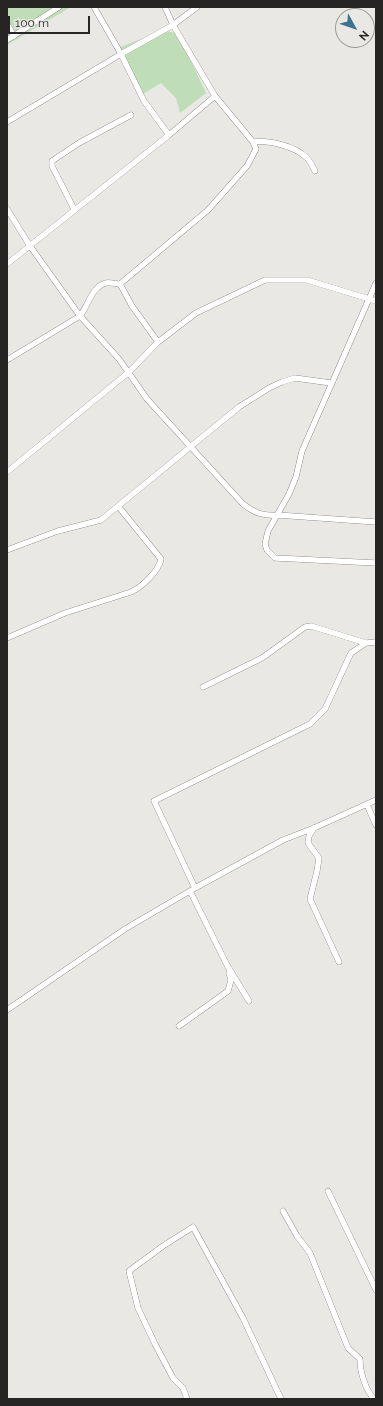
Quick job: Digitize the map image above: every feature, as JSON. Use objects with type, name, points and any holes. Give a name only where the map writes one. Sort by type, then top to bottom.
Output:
[{"type":"street","points":[[7,40],[59,7]]},
{"type":"street","points":[[94,7],[121,54],[144,101],[169,135]]},
{"type":"street","points":[[7,360],[80,316],[87,307],[91,296],[98,288],[106,283],[120,284],[208,210],[247,166],[256,149],[253,142],[214,96],[173,25],[165,7]]},
{"type":"street","points":[[7,122],[173,25],[197,7]]},
{"type":"street","points":[[7,24],[14,36]]},
{"type":"street","points":[[7,264],[74,209],[169,135],[214,96]]},
{"type":"street","points":[[74,209],[52,166],[52,161],[79,143],[131,115]]},
{"type":"street","points":[[253,142],[265,141],[287,147],[306,158],[315,171]]},
{"type":"street","points":[[7,209],[30,246],[80,316],[129,372],[146,399],[243,504],[254,513],[264,516],[276,515],[376,522]]},
{"type":"street","points":[[7,472],[129,372],[158,342],[196,313],[265,280],[307,280],[376,301]]},
{"type":"street","points":[[376,283],[302,451],[296,476],[289,494],[268,531],[265,544],[267,550],[275,558],[376,563]]},
{"type":"street","points":[[120,284],[132,306],[158,342]]},
{"type":"street","points":[[7,550],[58,531],[101,520],[239,407],[282,382],[294,378],[331,383]]},
{"type":"street","points":[[7,638],[64,613],[137,590],[160,564],[161,559],[118,506]]},
{"type":"street","points":[[203,687],[262,658],[305,627],[312,626],[366,643],[376,642]]},
{"type":"street","points":[[179,1026],[228,991],[231,980],[226,965],[154,800],[310,724],[325,709],[351,653],[366,643]]},
{"type":"street","points":[[7,1010],[125,929],[193,890],[283,840],[314,828],[376,800]]},
{"type":"street","points":[[367,805],[376,825]]},
{"type":"street","points":[[314,828],[309,836],[308,843],[319,858],[310,899],[339,962]]},
{"type":"street","points":[[226,965],[249,1001]]},
{"type":"street","points":[[328,1191],[376,1290]]},
{"type":"street","points":[[283,1211],[297,1236],[310,1253],[348,1348],[360,1359],[360,1368],[367,1387],[374,1399]]},
{"type":"street","points":[[187,1399],[183,1388],[173,1378],[138,1308],[129,1271],[192,1227],[243,1318],[281,1399]]},
{"type":"green space","points":[[7,7],[71,7],[7,45]]},
{"type":"green space","points":[[164,30],[178,34],[206,93],[180,113],[176,98],[161,83],[143,94],[118,48]]}]
